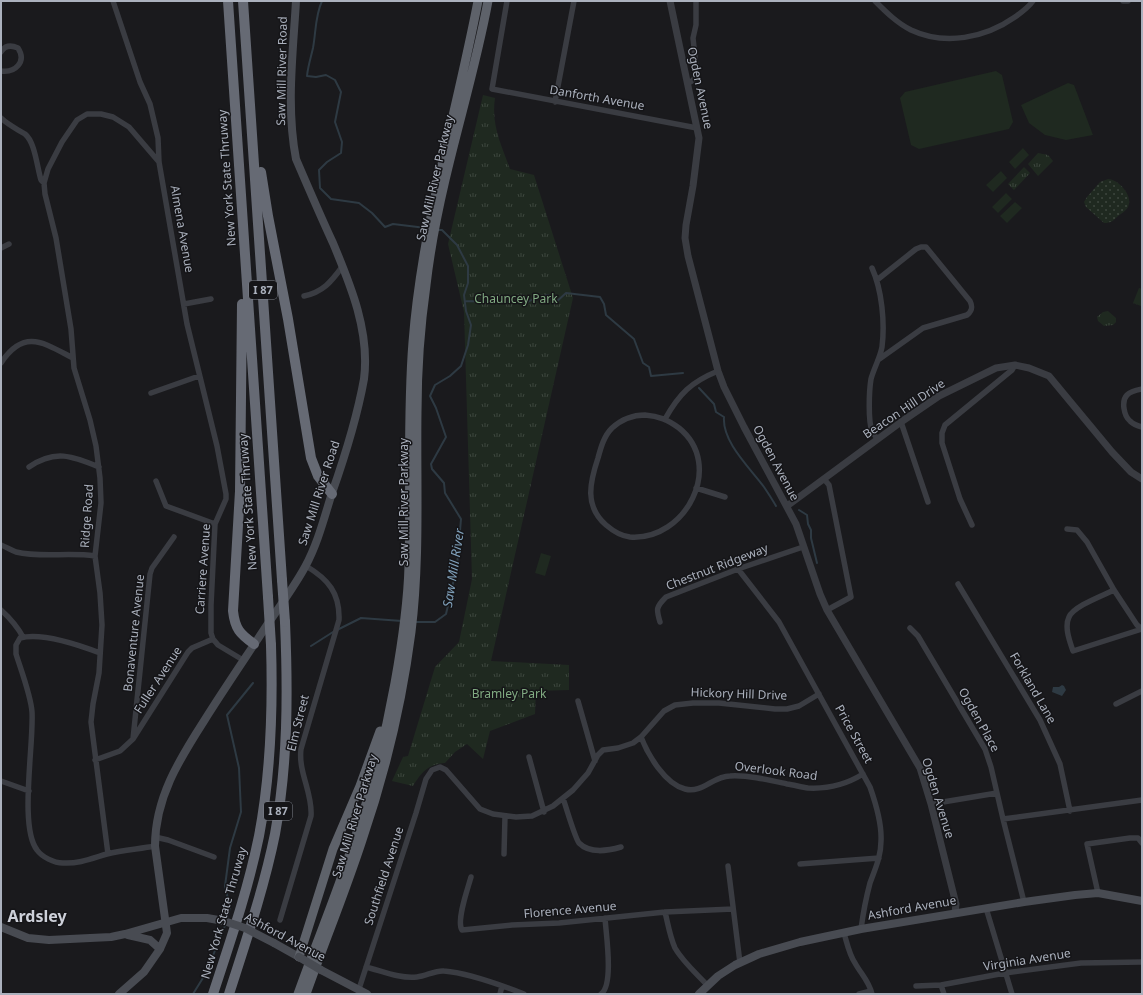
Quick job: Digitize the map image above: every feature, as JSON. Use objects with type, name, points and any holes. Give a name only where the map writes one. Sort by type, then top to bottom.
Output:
[{"type":"highway","name":"New York State Thruway","points":[[213,994],[244,898],[254,856],[263,814],[272,729],[271,645],[228,1]]},
{"type":"highway","name":"I 87","points":[[229,994],[260,896],[270,856],[284,772],[287,729],[285,622],[243,1]]},
{"type":"highway","name":"Saw Mill River Parkway","points":[[306,994],[317,971],[372,810],[396,714],[409,613],[411,363],[416,305],[478,1]]},
{"type":"highway","name":"Saw Mill River Parkway","points":[[433,220],[478,53],[488,1]]},
{"type":"highway","points":[[251,110],[268,216],[288,319],[310,450],[315,470],[332,494]]},
{"type":"highway","points":[[244,248],[240,491],[233,611],[235,623],[240,633],[254,644]]},
{"type":"highway","name":"Saw Mill River Parkway","points":[[298,994],[344,871],[370,789],[386,726],[407,631]]},
{"type":"highway","points":[[300,954],[333,849],[365,774],[395,684]]},
{"type":"highway","points":[[327,871],[333,858],[337,857],[341,860],[344,871]]},
{"type":"highway","points":[[314,994],[312,987],[317,971]]},
{"type":"main road","name":"Saw Mill River Road","points":[[119,994],[144,972],[160,949],[167,933],[155,846],[157,816],[160,804],[169,782],[190,743],[306,566],[318,540],[341,470],[356,414],[365,372],[365,349],[362,326],[353,295],[299,165],[293,141],[291,98],[296,1]]},
{"type":"main road","name":"Ashford Avenue","points":[[699,994],[718,976],[759,954],[800,942],[860,929],[1075,895],[1098,893],[1142,901]]},
{"type":"main road","name":"Ashford Avenue","points":[[1,927],[28,938],[42,940],[111,937],[181,918],[194,917],[224,921],[249,930],[300,954],[317,971],[349,984],[356,992]]},
{"type":"main road","points":[[125,934],[150,940],[160,949]]},
{"type":"main road","points":[[356,992],[367,994]]},
{"type":"street","name":"Almena Avenue","points":[[113,1],[140,82],[148,100],[158,138],[159,162],[195,362]]},
{"type":"street","name":"Danforth Avenue","points":[[507,1],[492,89],[697,128]]},
{"type":"street","points":[[556,102],[574,1]]},
{"type":"street","name":"Ogden Avenue","points":[[670,1],[699,138],[694,186],[686,225],[685,238],[688,256],[718,371],[724,387],[744,427],[796,524],[803,547],[827,610],[916,760],[931,804],[956,904],[955,913]]},
{"type":"street","points":[[688,83],[697,76],[693,38],[696,25],[696,1]]},
{"type":"street","points":[[875,1],[892,17],[910,29],[944,39],[969,37],[989,32],[1006,24],[1029,8],[1033,1]]},
{"type":"street","points":[[1123,1],[1128,1]]},
{"type":"street","points":[[1,52],[8,46],[18,48],[21,56],[21,62],[14,70],[1,71]]},
{"type":"street","points":[[1,118],[26,135],[31,141],[40,180],[44,183],[48,169],[62,142],[77,120],[87,114],[101,114],[113,117],[129,127],[159,162]]},
{"type":"street","name":"Ridge Road","points":[[44,183],[45,194],[58,246],[71,329],[73,358],[77,380],[92,426],[99,468],[101,503],[95,556],[100,593],[102,625],[99,673],[91,722],[108,854]]},
{"type":"street","points":[[1,248],[9,244]]},
{"type":"street","points":[[877,280],[916,249],[926,247],[970,301],[972,307],[971,311],[967,315],[924,328],[878,360]]},
{"type":"street","points":[[304,296],[315,294],[330,283],[342,267]]},
{"type":"street","points":[[872,268],[877,280],[883,327],[882,348],[871,379],[869,409],[872,431],[878,439]]},
{"type":"street","points":[[184,304],[211,299]]},
{"type":"street","points":[[1,362],[16,346],[32,341],[44,343],[73,358]]},
{"type":"street","name":"Carriere Avenue","points":[[195,362],[218,446],[226,494],[226,499],[215,524],[210,621],[213,638]]},
{"type":"street","points":[[972,525],[951,475],[942,443],[942,433],[945,425],[1012,370],[1015,365]]},
{"type":"street","name":"Beacon Hill Drive","points":[[787,506],[901,422],[939,396],[996,368],[1015,365],[1029,368],[1049,376],[1112,452],[1131,472],[1142,479]]},
{"type":"street","points":[[665,419],[674,403],[693,384],[718,371]]},
{"type":"street","points":[[151,392],[199,376]]},
{"type":"street","points":[[1142,389],[1130,392],[1125,398],[1124,404],[1126,416],[1130,422],[1142,427]]},
{"type":"street","points":[[635,416],[653,416],[665,419],[684,432],[693,445],[699,469],[696,488],[691,502],[678,519],[667,528],[652,534],[637,537],[621,535],[611,529],[596,514],[591,498],[593,472],[601,447],[610,431],[622,421],[635,416]]},
{"type":"street","points":[[901,422],[928,502]]},
{"type":"street","points":[[29,467],[39,460],[57,455],[75,457],[99,468]]},
{"type":"street","points":[[824,479],[829,484],[851,597],[827,610]]},
{"type":"street","points":[[156,481],[166,506],[215,524]]},
{"type":"street","points":[[696,488],[725,497]]},
{"type":"street","points":[[1067,529],[1077,530],[1087,542],[1114,590],[1137,625],[1142,629]]},
{"type":"street","name":"Bonaventure Avenue","points":[[133,739],[150,574],[152,568],[174,537]]},
{"type":"street","points":[[1,545],[14,551],[32,554],[80,554],[95,556]]},
{"type":"street","name":"Chestnut Ridgeway","points":[[660,622],[657,612],[658,605],[666,597],[738,569],[803,547]]},
{"type":"street","name":"Elm Street","points":[[280,920],[311,816],[311,804],[301,760],[301,749],[334,640],[339,618],[337,600],[330,585],[319,574],[306,566]]},
{"type":"street","name":"Price Street","points":[[738,569],[779,622],[870,787],[879,815],[882,843],[865,904],[860,929]]},
{"type":"street","name":"Forkland Lane","points":[[958,584],[1040,720],[1060,764],[1070,811]]},
{"type":"street","points":[[1114,590],[1076,610],[1068,618],[1067,627],[1073,651],[1142,629]]},
{"type":"street","points":[[1,610],[11,618],[23,637]]},
{"type":"street","name":"Ogden Place","points":[[910,628],[918,636],[985,749],[991,767],[1024,902]]},
{"type":"street","points":[[100,653],[70,642],[28,636],[20,638],[16,645],[16,654],[32,711],[29,829],[37,851],[46,858],[62,863],[77,863],[108,854],[155,846]]},
{"type":"street","points":[[213,638],[218,645],[243,660]]},
{"type":"street","name":"Fuller Avenue","points":[[95,760],[120,751],[133,739],[188,652],[192,648],[213,638]]},
{"type":"street","points":[[1116,704],[1142,691]]},
{"type":"street","name":"Hickory Hill Drive","points":[[432,770],[440,767],[446,770],[480,809],[493,814],[505,816],[532,816],[544,812],[573,790],[588,774],[598,755],[603,750],[618,748],[633,743],[641,737],[664,710],[675,705],[719,703],[787,709],[799,706],[819,694]]},
{"type":"street","points":[[578,701],[595,761]]},
{"type":"street","name":"Overlook Road","points":[[641,737],[658,769],[670,782],[683,789],[694,791],[706,786],[714,780],[728,776],[765,779],[807,788],[828,787],[853,780],[863,774]]},
{"type":"street","points":[[529,757],[544,812]]},
{"type":"street","name":"Southfield Avenue","points":[[356,992],[366,967],[426,779],[432,770]]},
{"type":"street","points":[[1,781],[29,791]]},
{"type":"street","points":[[931,804],[997,794]]},
{"type":"street","points":[[563,798],[578,842],[588,850],[608,851],[620,847]]},
{"type":"street","points":[[1003,819],[1142,800]]},
{"type":"street","points":[[504,854],[505,816]]},
{"type":"street","points":[[155,837],[168,840],[214,857]]},
{"type":"street","points":[[1098,893],[1087,844],[1130,838],[1138,838],[1142,843]]},
{"type":"street","points":[[800,864],[879,858]]},
{"type":"street","points":[[728,866],[740,963]]},
{"type":"street","name":"Florence Avenue","points":[[471,877],[460,919],[460,926],[462,930],[512,925],[546,924],[665,912],[733,909]]},
{"type":"street","points":[[986,908],[1012,994]]},
{"type":"street","points":[[665,912],[671,938],[676,948],[684,961],[708,986]]},
{"type":"street","points":[[601,994],[604,992],[609,976],[605,918]]},
{"type":"street","points":[[844,933],[852,959],[867,980],[872,993],[859,994]]},
{"type":"street","name":"Virginia Avenue","points":[[916,986],[940,985],[1081,963],[1142,962]]},
{"type":"street","points":[[366,967],[408,978],[442,971],[457,973],[524,994]]},
{"type":"street","points":[[940,985],[944,994]]},
{"type":"street","points":[[500,994],[502,986]]},
{"type":"green space","points":[[996,71],[1002,75],[1013,122],[1009,129],[919,149],[911,145],[900,98],[905,92]]},
{"type":"green space","points":[[1068,83],[1074,85],[1093,135],[1066,140],[1045,135],[1029,123],[1021,105]]},
{"type":"green space","name":"Chauncey Park","points":[[483,95],[495,98],[494,117],[500,143],[510,169],[534,175],[573,298],[491,661],[569,665],[569,690],[536,691],[535,714],[490,731],[483,759],[467,744],[455,752],[445,763],[434,765],[426,770],[413,786],[392,781],[403,757],[408,756],[435,667],[459,642],[472,579],[464,312],[448,244]]},
{"type":"green space","points":[[1023,148],[1029,155],[1015,169],[1009,162]]},
{"type":"green space","points":[[1038,153],[1048,155],[1053,161],[1038,176],[1028,164]]},
{"type":"green space","points":[[1024,167],[1030,173],[1014,190],[1008,184]]},
{"type":"green space","points":[[1001,171],[1007,178],[993,192],[986,185]]},
{"type":"green space","points":[[1108,179],[1116,182],[1124,189],[1129,198],[1129,203],[1128,207],[1112,221],[1104,223],[1086,207],[1084,202],[1100,182]]},
{"type":"green space","points":[[1006,193],[1012,199],[998,213],[992,207]]},
{"type":"green space","points":[[1015,202],[1022,208],[1007,223],[1000,216]]},
{"type":"green space","points":[[1139,288],[1142,289],[1141,306],[1133,303]]},
{"type":"green space","points":[[1108,311],[1116,318],[1116,322],[1113,325],[1104,326],[1098,321],[1097,317],[1103,312]]},
{"type":"green space","points":[[541,553],[551,556],[545,576],[535,573]]},
{"type":"shaded area","points":[[1062,685],[1066,690],[1062,696],[1052,692],[1053,687],[1059,687]]},
{"type":"waterway","name":"Saw Mill River","points":[[322,1],[317,18],[307,76],[316,77],[326,75],[335,80],[341,92],[335,122],[342,142],[341,153],[327,162],[319,170],[320,188],[331,199],[359,203],[372,213],[385,227],[393,224],[426,228]]},
{"type":"waterway","name":"Saw Mill River","points":[[414,622],[435,622],[446,614],[457,566],[461,519],[445,493],[444,483],[432,469],[431,464],[446,437],[436,408],[430,396],[435,385],[450,376],[461,366],[468,345],[471,325],[466,311],[464,295],[468,283],[468,266],[457,245],[442,230],[438,230]]},
{"type":"waterway","points":[[465,301],[528,302],[548,295],[555,303],[566,293],[600,297],[604,304],[606,315],[634,339],[643,363],[649,367],[651,376],[683,373]]},
{"type":"waterway","points":[[699,388],[714,404],[716,412],[724,417],[727,436],[732,445],[764,487],[776,506]]},
{"type":"waterway","points":[[799,510],[807,515],[817,563]]},
{"type":"waterway","name":"Saw Mill River","points":[[337,630],[361,618],[402,621]]},
{"type":"waterway","name":"Saw Mill River","points":[[311,646],[333,632]]},
{"type":"waterway","name":"Saw Mill River","points":[[227,919],[230,908],[225,886],[230,848],[241,812],[239,768],[227,715],[253,683]]},
{"type":"waterway","name":"Saw Mill River","points":[[193,994],[206,973],[226,923]]},
{"type":"district","name":"Ardsley","points":[[37,916]]},
{"type":"park label","name":"Bramley Park","points":[[509,694]]}]
